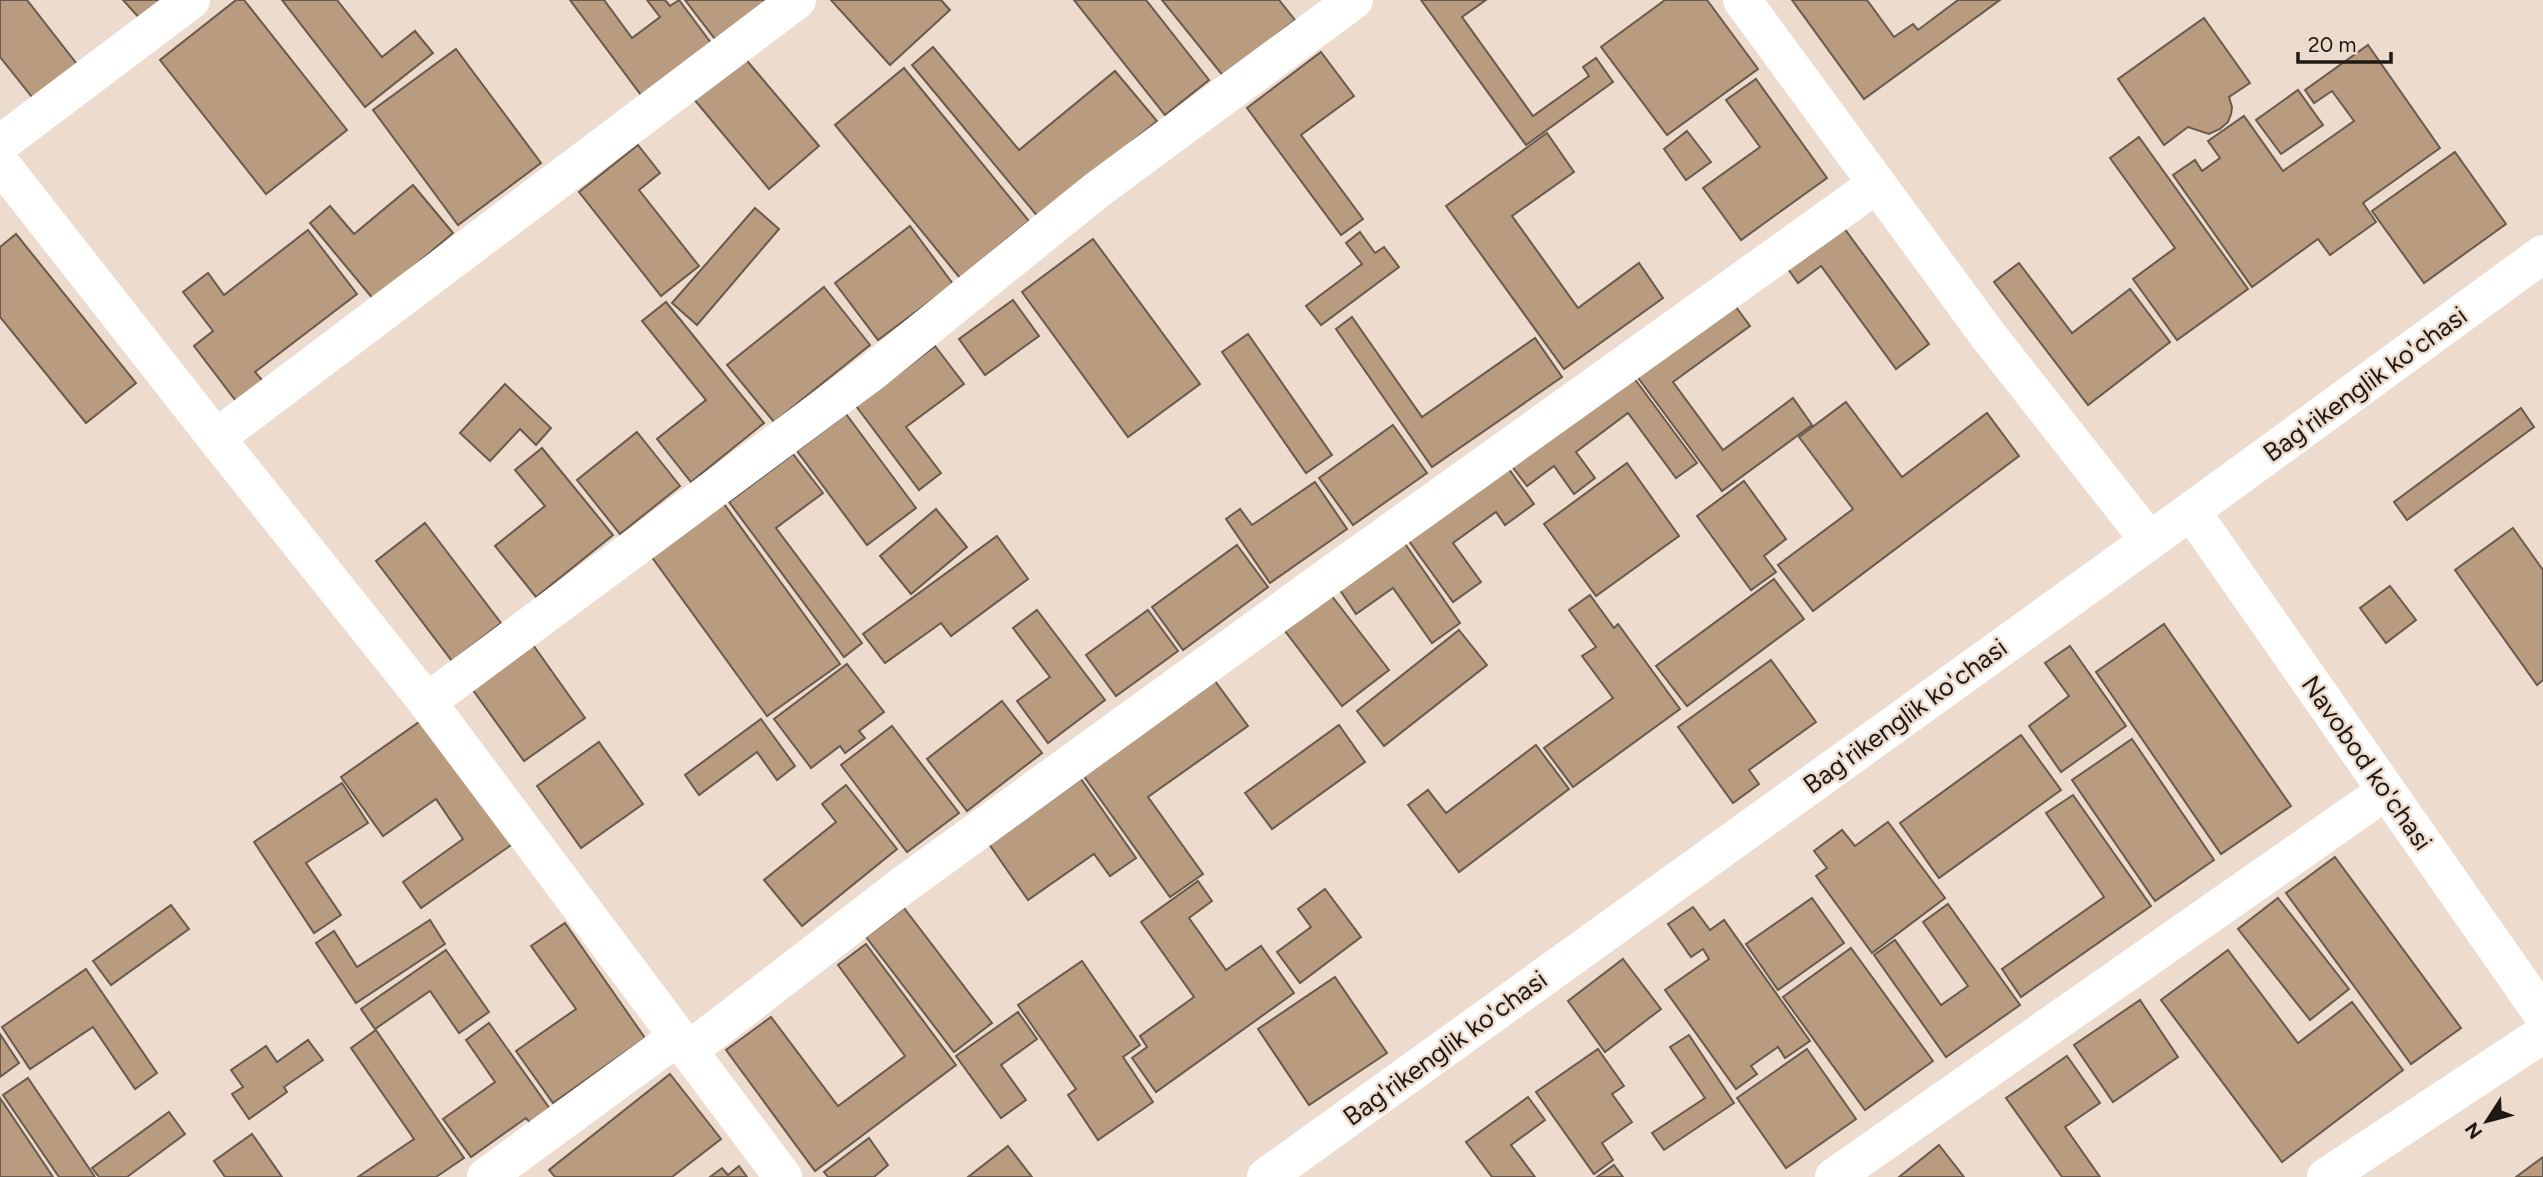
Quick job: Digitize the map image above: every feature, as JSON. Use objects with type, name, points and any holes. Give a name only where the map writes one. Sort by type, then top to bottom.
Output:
[{"type":"main road","points":[[0,144],[191,0]]},
{"type":"main road","points":[[216,438],[797,0]]},
{"type":"main road","points":[[427,702],[872,372],[1097,190],[1354,0]]},
{"type":"main road","points":[[1742,0],[1987,334],[2149,540]]},
{"type":"main road","points":[[0,163],[427,702],[783,1177]]},
{"type":"main road","points":[[486,1177],[682,1044],[1877,184]]},
{"type":"main road","name":"Bag'rikenglik ko'chasi","points":[[1266,1177],[2543,254]]},
{"type":"main road","name":"Navobod ko'chasi","points":[[2191,511],[2543,1015]]},
{"type":"main road","points":[[1835,1177],[2386,791]]},
{"type":"main road","points":[[2326,1177],[2543,1034]]},
{"type":"building","points":[[0,0],[27,0],[80,68],[36,102],[0,57]]},
{"type":"building","points":[[123,0],[168,0],[143,22]]},
{"type":"building","points":[[236,0],[244,0],[347,130],[266,194],[160,60]]},
{"type":"building","points":[[282,0],[337,0],[382,57],[415,31],[433,53],[365,107]]},
{"type":"building","points":[[570,0],[604,0],[632,38],[660,17],[647,0],[665,0],[670,6],[679,0],[711,43],[641,95]]},
{"type":"building","points":[[685,0],[768,0],[715,39]]},
{"type":"building","points":[[831,0],[941,0],[950,10],[890,65]]},
{"type":"building","points":[[1074,0],[1146,0],[1209,80],[1165,115]]},
{"type":"building","points":[[1162,0],[1279,0],[1295,20],[1224,77]]},
{"type":"building","points":[[1421,0],[1486,0],[1462,17],[1533,116],[1589,76],[1583,67],[1596,58],[1613,82],[1526,145]]},
{"type":"building","points":[[1665,0],[1707,0],[1758,69],[1667,135],[1601,47]]},
{"type":"building","points":[[1792,0],[1867,0],[1894,37],[1913,24],[1918,30],[1958,0],[2000,0],[1864,99]]},
{"type":"building","points":[[2204,18],[2250,83],[2229,97],[2231,114],[2228,122],[2220,129],[2209,134],[2188,127],[2164,145],[2118,79]]},
{"type":"building","points":[[2368,45],[2440,148],[2363,203],[2376,222],[2330,255],[2318,239],[2252,287],[2173,175],[2195,160],[2202,171],[2220,158],[2208,141],[2244,116],[2283,171],[2354,121],[2332,91],[2314,103],[2305,90]]},
{"type":"building","points":[[933,47],[1019,150],[1115,71],[1157,121],[1039,218],[912,65]]},
{"type":"building","points":[[456,49],[541,163],[458,225],[373,110]]},
{"type":"building","points":[[1321,52],[1354,96],[1301,135],[1363,219],[1341,235],[1247,108]]},
{"type":"building","points":[[743,56],[819,146],[769,189],[693,98]]},
{"type":"building","points":[[904,68],[1029,221],[960,278],[835,125]]},
{"type":"building","points":[[1756,79],[1827,178],[1741,240],[1703,188],[1760,147],[1726,100]]},
{"type":"building","points":[[2298,90],[2323,125],[2281,154],[2256,120]]},
{"type":"building","points":[[1687,131],[1711,162],[1686,180],[1664,149]]},
{"type":"building","points":[[1547,133],[1574,172],[1512,216],[1578,308],[1639,263],[1663,298],[1564,369],[1446,206]]},
{"type":"building","points":[[2139,137],[2248,289],[2177,340],[2133,279],[2175,248],[2110,158]]},
{"type":"building","points":[[638,145],[660,173],[639,190],[699,266],[661,296],[579,192]]},
{"type":"building","points":[[2455,152],[2506,224],[2424,283],[2372,211]]},
{"type":"building","points":[[413,185],[453,233],[374,300],[310,223],[330,206],[354,234]]},
{"type":"building","points":[[755,208],[779,229],[697,325],[672,303]]},
{"type":"building","points":[[910,226],[953,284],[878,340],[835,283]]},
{"type":"building","points":[[1844,228],[1929,344],[1896,369],[1821,266],[1798,283],[1788,269]]},
{"type":"building","points":[[308,230],[357,294],[255,372],[263,381],[236,401],[194,346],[213,331],[183,292],[208,273],[224,295]]},
{"type":"building","points":[[1360,232],[1375,253],[1384,247],[1399,267],[1321,325],[1306,306],[1362,264],[1346,243]]},
{"type":"building","points":[[16,234],[136,383],[86,423],[0,317],[0,247]]},
{"type":"building","points":[[1093,239],[1200,384],[1128,437],[1022,292]]},
{"type":"building","points":[[2019,263],[2072,333],[2130,289],[2170,342],[2088,405],[1994,282]]},
{"type":"building","points":[[824,287],[870,345],[774,422],[727,365]]},
{"type":"building","points":[[1013,300],[1039,336],[985,375],[959,339]]},
{"type":"building","points":[[666,302],[764,423],[691,482],[657,439],[706,400],[642,321]]},
{"type":"building","points":[[1733,303],[1750,326],[1673,382],[1723,450],[1793,398],[1812,425],[1722,491],[1636,375]]},
{"type":"building","points":[[1352,317],[1422,417],[1535,338],[1562,377],[1432,467],[1336,329]]},
{"type":"building","points":[[1248,334],[1332,455],[1306,473],[1222,352]]},
{"type":"building","points":[[935,346],[964,384],[906,427],[941,473],[919,490],[856,406]]},
{"type":"building","points":[[1631,374],[1697,463],[1676,478],[1628,413],[1576,452],[1595,478],[1574,494],[1554,466],[1527,486],[1510,464]]},
{"type":"building","points":[[505,384],[551,428],[536,445],[520,429],[490,461],[460,433]]},
{"type":"building","points":[[1846,402],[1902,477],[1987,413],[2019,456],[1813,611],[1778,565],[1853,509],[1799,437]]},
{"type":"building","points":[[2521,408],[2534,427],[2407,520],[2394,502]]},
{"type":"building","points":[[846,414],[916,508],[867,545],[797,451]]},
{"type":"building","points":[[1393,425],[1427,473],[1353,525],[1319,478]]},
{"type":"building","points":[[637,432],[680,486],[620,534],[577,480]]},
{"type":"building","points":[[542,448],[613,535],[536,597],[495,546],[545,506],[515,470]]},
{"type":"building","points":[[793,454],[823,493],[776,528],[862,643],[844,657],[729,502]]},
{"type":"building","points":[[1627,463],[1679,536],[1596,596],[1544,524]]},
{"type":"building","points":[[1506,465],[1534,504],[1505,525],[1496,512],[1453,543],[1481,582],[1453,602],[1406,537]]},
{"type":"building","points":[[1744,481],[1786,539],[1764,556],[1776,572],[1751,590],[1697,516]]},
{"type":"building","points":[[1315,482],[1347,529],[1270,583],[1226,519],[1240,509],[1252,525]]},
{"type":"building","points":[[724,504],[840,664],[767,716],[651,556]]},
{"type":"building","points":[[936,509],[967,547],[911,594],[880,556]]},
{"type":"building","points":[[425,523],[501,623],[452,661],[376,561]]},
{"type":"building","points":[[2513,528],[2543,570],[2543,680],[2537,685],[2455,570]]},
{"type":"building","points":[[997,536],[1028,579],[951,636],[941,623],[885,663],[863,634]]},
{"type":"building","points":[[1401,538],[1460,623],[1432,643],[1393,588],[1356,614],[1336,584]]},
{"type":"building","points":[[1237,545],[1268,587],[1183,650],[1152,607]]},
{"type":"building","points":[[1774,579],[1804,619],[1687,706],[1656,666]]},
{"type":"building","points":[[2390,586],[2416,620],[2386,643],[2360,608]]},
{"type":"building","points":[[1331,595],[1389,670],[1342,706],[1285,631]]},
{"type":"building","points":[[1590,595],[1614,628],[1618,624],[1680,709],[1573,787],[1544,748],[1613,698],[1582,656],[1596,647],[1569,610]]},
{"type":"building","points":[[1037,610],[1105,700],[1048,743],[1017,701],[1050,677],[1013,628]]},
{"type":"building","points":[[1148,610],[1178,651],[1116,696],[1086,655]]},
{"type":"building","points":[[2164,624],[2291,806],[2221,854],[2096,672]]},
{"type":"building","points":[[1459,630],[1487,665],[1384,746],[1357,711]]},
{"type":"building","points":[[531,642],[585,718],[524,761],[470,686]]},
{"type":"building","points":[[2070,646],[2126,726],[2061,772],[2029,726],[2069,696],[2045,663]]},
{"type":"building","points":[[1771,660],[1816,722],[1749,770],[1759,784],[1733,803],[1678,727]]},
{"type":"building","points":[[847,664],[884,712],[859,731],[865,738],[845,753],[840,746],[811,768],[774,719]]},
{"type":"building","points":[[1215,681],[1248,726],[1148,797],[1203,874],[1170,897],[1083,775]]},
{"type":"building","points":[[1002,701],[1042,753],[967,811],[927,759]]},
{"type":"building","points":[[429,715],[517,841],[421,908],[403,882],[463,839],[436,799],[383,836],[341,777]]},
{"type":"building","points":[[761,719],[795,766],[777,780],[757,752],[699,795],[685,775]]},
{"type":"building","points":[[1339,725],[1365,762],[1272,829],[1245,793]]},
{"type":"building","points":[[892,726],[959,813],[907,852],[841,765]]},
{"type":"building","points":[[2021,735],[2061,790],[1939,878],[1900,823]]},
{"type":"building","points":[[2132,739],[2214,860],[2155,901],[2072,780]]},
{"type":"building","points":[[599,742],[643,804],[581,848],[537,786]]},
{"type":"building","points":[[1536,745],[1569,789],[1459,872],[1408,805],[1428,790],[1446,813]]},
{"type":"building","points":[[1081,779],[1136,858],[1110,876],[1094,854],[1028,900],[989,844]]},
{"type":"building","points":[[342,783],[368,823],[306,863],[341,915],[314,933],[254,842]]},
{"type":"building","points":[[846,785],[897,849],[802,926],[764,880],[836,822],[822,804]]},
{"type":"building","points":[[2073,795],[2151,906],[2021,997],[2002,969],[2104,897],[2046,813]]},
{"type":"building","points":[[1888,822],[1945,898],[1872,953],[1816,876],[1827,868],[1814,851],[1842,830],[1855,846]]},
{"type":"building","points":[[2335,857],[2461,1028],[2411,1064],[2286,893]]},
{"type":"building","points":[[1198,881],[1212,901],[1189,918],[1226,970],[1261,946],[1294,993],[1156,1092],[1132,1058],[1147,1047],[1140,1036],[1194,997],[1141,922]]},
{"type":"building","points":[[1325,889],[1361,937],[1300,983],[1277,952],[1311,927],[1298,909]]},
{"type":"building","points":[[1812,898],[1844,943],[1778,990],[1746,944]]},
{"type":"building","points":[[2278,898],[2349,989],[2310,1020],[2238,929]]},
{"type":"building","points":[[1948,904],[2020,1005],[1946,1057],[1874,955],[1895,940],[1941,1005],[1968,986],[1923,922]]},
{"type":"building","points":[[171,905],[189,929],[111,985],[93,961]]},
{"type":"building","points":[[1693,907],[1710,930],[1724,920],[1810,1041],[1785,1058],[1778,1047],[1751,1066],[1757,1074],[1736,1089],[1665,990],[1709,959],[1703,949],[1691,957],[1668,924]]},
{"type":"building","points":[[904,908],[992,1023],[954,1052],[866,937]]},
{"type":"building","points":[[430,920],[445,944],[356,1003],[316,943],[334,931],[357,967]]},
{"type":"building","points":[[565,923],[645,1038],[553,1103],[516,1051],[576,1009],[531,946]]},
{"type":"building","points":[[866,944],[956,1065],[815,1171],[726,1050],[771,1017],[838,1106],[905,1056],[838,965]]},
{"type":"building","points":[[1851,948],[1933,1061],[1865,1110],[1783,997]]},
{"type":"building","points":[[446,950],[489,1012],[459,1033],[430,991],[375,1029],[361,1009]]},
{"type":"building","points":[[2228,950],[2298,1043],[2352,1002],[2403,1070],[2282,1162],[2161,1000]]},
{"type":"building","points":[[1623,959],[1661,1009],[1605,1052],[1568,1001]]},
{"type":"building","points":[[1082,961],[1140,1045],[1123,1057],[1153,1102],[1098,1140],[1068,1095],[1076,1089],[1018,1005]]},
{"type":"building","points":[[86,969],[157,1073],[135,1089],[93,1027],[30,1069],[2,1027]]},
{"type":"building","points":[[1335,977],[1387,1053],[1309,1105],[1258,1029]]},
{"type":"building","points":[[2140,1000],[2178,1057],[2113,1102],[2074,1045]]},
{"type":"building","points":[[1018,1012],[1037,1039],[1001,1065],[1026,1100],[1001,1118],[956,1056]]},
{"type":"building","points":[[489,1023],[550,1109],[530,1123],[526,1118],[471,1157],[443,1119],[495,1082],[466,1040]]},
{"type":"building","points":[[376,1030],[464,1158],[436,1177],[358,1177],[414,1139],[351,1048]]},
{"type":"building","points":[[0,1034],[19,1063],[0,1077]]},
{"type":"building","points":[[1689,1035],[1734,1103],[1664,1150],[1652,1133],[1705,1098],[1670,1047]]},
{"type":"building","points":[[308,1040],[323,1060],[284,1087],[287,1092],[249,1119],[232,1094],[243,1087],[231,1070],[266,1046],[277,1062]]},
{"type":"building","points":[[1598,1049],[1624,1086],[1612,1094],[1632,1122],[1602,1143],[1613,1160],[1594,1174],[1536,1092]]},
{"type":"building","points":[[1807,1049],[1856,1119],[1786,1168],[1737,1098]]},
{"type":"building","points":[[2067,1056],[2100,1103],[2065,1127],[2100,1177],[2062,1177],[2006,1098]]},
{"type":"building","points":[[670,1074],[721,1139],[672,1177],[555,1177],[549,1170]]},
{"type":"building","points":[[28,1078],[95,1177],[59,1177],[3,1095]]},
{"type":"building","points":[[1528,1097],[1545,1120],[1511,1145],[1535,1177],[1492,1177],[1466,1142]]},
{"type":"building","points":[[0,1098],[53,1177],[0,1177]]},
{"type":"building","points":[[169,1112],[185,1134],[127,1177],[99,1177],[92,1168]]},
{"type":"building","points":[[252,1134],[282,1177],[225,1177],[214,1161]]},
{"type":"building","points":[[869,1138],[888,1165],[874,1177],[828,1177],[824,1172]]},
{"type":"building","points":[[1939,1145],[1964,1177],[1899,1177]]},
{"type":"building","points":[[1008,1146],[1032,1177],[968,1177]]},
{"type":"building","points":[[2543,1157],[2543,1177],[2516,1177]]},
{"type":"building","points":[[1614,1165],[1623,1177],[1597,1177]]},
{"type":"building","points":[[739,1166],[747,1177],[710,1177],[722,1168],[728,1175]]}]
